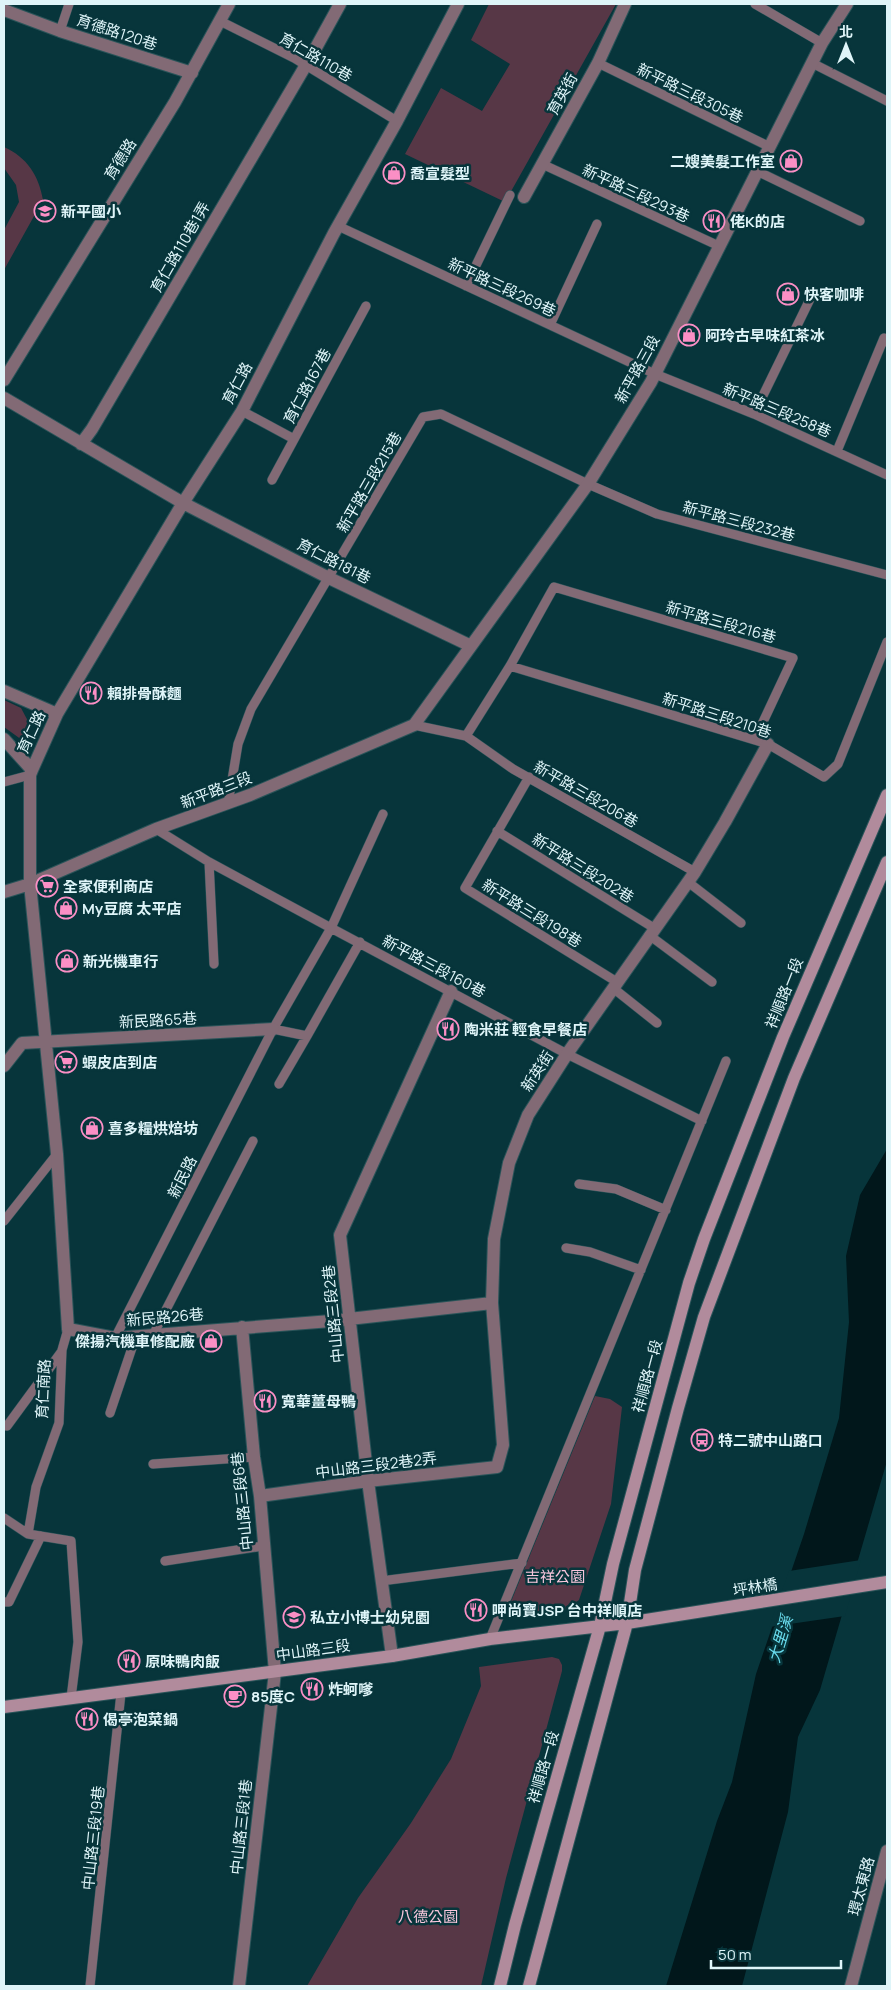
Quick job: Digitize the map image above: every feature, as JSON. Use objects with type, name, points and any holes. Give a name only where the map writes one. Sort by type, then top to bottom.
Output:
[{"type":"street","name":"育德路","points":[[4,380],[192,73],[229,4]]},
{"type":"street","name":"育仁路110巷1弄","points":[[81,444],[306,65],[340,4]]},
{"type":"street","name":"育仁路","points":[[31,772],[57,714],[183,503],[242,411],[338,226],[458,4]]},
{"type":"street","name":"育英街","points":[[524,197],[598,63],[625,4]]},
{"type":"street","name":"新平路三段","points":[[4,892],[30,884],[156,829],[228,804],[414,725],[588,484],[655,374],[822,43],[847,4]]},
{"type":"street","name":"育德路120巷","points":[[4,10],[60,31],[192,73]]},
{"type":"street","points":[[4,398],[183,503]]},
{"type":"street","name":"育仁路181巷","points":[[183,503],[329,578],[470,646]]},
{"type":"street","points":[[4,691],[57,714]]},
{"type":"street","points":[[4,740],[31,772],[30,884],[45,1043],[22,1044],[4,1066]]},
{"type":"street","name":"新英街","points":[[497,1467],[502,1445],[492,1303],[494,1238],[509,1163],[528,1115],[567,1054],[691,877],[726,822],[768,744]]},
{"type":"street","name":"祥順路一段","points":[[500,1986],[517,1916],[600,1626],[613,1564],[689,1283],[704,1239],[783,1037],[887,795]]},
{"type":"street","points":[[529,1986],[627,1623],[635,1570],[704,1318],[794,1078],[887,862]]},
{"type":"street","name":"中山路三段2巷","points":[[392,1656],[368,1481],[340,1235],[451,991]]},
{"type":"street","name":"新民路65巷","points":[[45,1043],[272,1029]]},
{"type":"street","name":"育仁南路","points":[[45,1043],[57,1154],[68,1329]]},
{"type":"street","name":"新民路26巷","points":[[68,1329],[115,1338],[332,1321],[492,1303]]},
{"type":"street","name":"中山路三段6巷","points":[[242,1327],[254,1457],[260,1496],[275,1672]]},
{"type":"street","name":"中山路三段2巷2弄","points":[[260,1496],[368,1481],[497,1467]]},
{"type":"street","name":"坪林橋","points":[[627,1623],[887,1582]]},
{"type":"street","name":"中山路三段","points":[[4,1707],[392,1656],[490,1639],[627,1623]]},
{"type":"street","name":"中山路三段1巷","points":[[239,1986],[275,1672]]},
{"type":"street","name":"環太東路","points":[[852,1986],[887,1852]]},
{"type":"lane","points":[[60,31],[69,4]]},
{"type":"lane","points":[[755,4],[822,43]]},
{"type":"lane","name":"育仁路110巷","points":[[220,21],[306,65],[396,121]]},
{"type":"lane","name":"新平路三段305巷","points":[[598,63],[770,147]]},
{"type":"lane","points":[[812,64],[887,101]]},
{"type":"lane","name":"新平路三段293巷","points":[[542,164],[719,246]]},
{"type":"lane","points":[[757,171],[860,221]]},
{"type":"lane","points":[[466,286],[510,195]]},
{"type":"lane","points":[[550,325],[598,224]]},
{"type":"lane","name":"新平路三段269巷","points":[[338,226],[655,374]]},
{"type":"lane","points":[[754,414],[813,293]]},
{"type":"lane","name":"育仁路167巷","points":[[272,480],[366,306]]},
{"type":"lane","points":[[837,451],[884,338],[887,342]]},
{"type":"lane","name":"新平路三段258巷","points":[[655,374],[754,414],[887,475]]},
{"type":"lane","points":[[242,411],[294,439]]},
{"type":"lane","name":"新平路三段215巷","points":[[228,804],[238,744],[251,709],[423,417],[441,414],[588,484]]},
{"type":"lane","name":"新平路三段232巷","points":[[588,484],[657,514],[887,575]]},
{"type":"lane","name":"新平路三段216巷","points":[[510,666],[554,587],[793,658],[754,740]]},
{"type":"lane","name":"新平路三段210巷","points":[[510,666],[768,744],[824,778],[838,764],[887,642]]},
{"type":"lane","points":[[414,725],[466,736],[510,666]]},
{"type":"lane","name":"新平路三段206巷","points":[[466,736],[691,877],[741,923]]},
{"type":"lane","points":[[4,782],[31,772]]},
{"type":"lane","name":"新平路三段198巷","points":[[529,777],[465,888],[615,985]]},
{"type":"lane","name":"新民路","points":[[115,1338],[272,1029],[331,928],[383,814]]},
{"type":"lane","name":"新平路三段160巷","points":[[156,829],[209,862],[331,928],[567,1054],[702,1121]]},
{"type":"lane","name":"新平路三段202巷","points":[[497,831],[652,932],[712,982]]},
{"type":"lane","points":[[209,862],[214,964]]},
{"type":"lane","points":[[279,1084],[360,942]]},
{"type":"lane","points":[[615,985],[657,1023]]},
{"type":"lane","points":[[272,1029],[307,1036]]},
{"type":"lane","points":[[490,1639],[726,1061]]},
{"type":"lane","points":[[153,1335],[253,1141]]},
{"type":"lane","points":[[4,1221],[57,1154]]},
{"type":"lane","points":[[579,1184],[616,1189],[666,1210]]},
{"type":"lane","points":[[566,1248],[590,1252],[641,1270]]},
{"type":"lane","name":"育仁南路","points":[[28,1534],[36,1488],[59,1423],[62,1350],[68,1329]]},
{"type":"lane","points":[[110,1413],[136,1336]]},
{"type":"lane","points":[[7,1426],[62,1350]]},
{"type":"lane","points":[[153,1464],[254,1457]]},
{"type":"lane","points":[[4,1518],[28,1534],[70,1541],[78,1642],[71,1698]]},
{"type":"lane","points":[[4,1602],[9,1602],[41,1536]]},
{"type":"lane","points":[[165,1561],[263,1546]]},
{"type":"lane","points":[[381,1580],[522,1563]]},
{"type":"lane","name":"中山路三段19巷","points":[[90,1986],[121,1693]]},
{"type":"green space","points":[[489,4],[616,4],[505,202],[405,154],[441,88],[482,111],[510,64],[471,40]]},
{"type":"green space","points":[[4,147],[19,156],[31,168],[43,200],[4,270],[4,230],[19,202],[16,185],[4,168]]},
{"type":"green space","points":[[4,700],[21,708],[29,723],[22,740],[4,727]]},
{"type":"green space","name":"吉祥公園","points":[[595,1396],[610,1399],[622,1407],[611,1504],[579,1600],[562,1612],[521,1617],[510,1604]]},
{"type":"green space","name":"八德公園","points":[[552,1657],[559,1659],[562,1671],[506,1878],[481,1986],[307,1986],[358,1898],[411,1823],[451,1759],[481,1686],[479,1667]]},
{"type":"water","name":"大里溪","points":[[887,1149],[887,1461],[820,1690],[798,1737],[788,1812],[742,1986],[666,1986],[717,1821],[732,1782],[756,1674],[804,1534],[839,1418],[849,1322],[846,1256],[860,1195]]},
{"type":"pier","points":[[861,1560],[845,1616],[769,1627],[789,1571]]},
{"type":"place","name":"二嫂美髮工作室","points":[[791,161]]},
{"type":"place","name":"喬宣髮型","points":[[394,173]]},
{"type":"place","name":"新平國小","points":[[45,211]]},
{"type":"place","name":"佬K的店","points":[[714,221]]},
{"type":"place","name":"快客咖啡","points":[[788,294]]},
{"type":"place","name":"阿玲古早味紅茶冰","points":[[689,335]]},
{"type":"place","name":"賴排骨酥麵","points":[[91,693]]},
{"type":"place","name":"全家便利商店","points":[[47,886]]},
{"type":"place","name":"My豆腐 太平店","points":[[66,908]]},
{"type":"place","name":"新光機車行","points":[[67,961]]},
{"type":"place","name":"陶米莊 輕食早餐店","points":[[448,1029]]},
{"type":"place","name":"蝦皮店到店","points":[[66,1062]]},
{"type":"place","name":"喜多糧烘焙坊","points":[[92,1128]]},
{"type":"place","name":"傑揚汽機車修配廠","points":[[211,1341]]},
{"type":"place","name":"寬華薑母鴨","points":[[265,1401]]},
{"type":"place","name":"特二號中山路口","points":[[702,1440]]},
{"type":"place","name":"呷尚寶JSP 台中祥順店","points":[[476,1610]]},
{"type":"place","name":"私立小博士幼兒園","points":[[294,1617]]},
{"type":"place","name":"原味鴨肉飯","points":[[129,1661]]},
{"type":"place","name":"炸蚵嗲","points":[[312,1689]]},
{"type":"place","name":"85度C","points":[[235,1696]]},
{"type":"place","name":"偈亭泡菜鍋","points":[[87,1719]]}]
